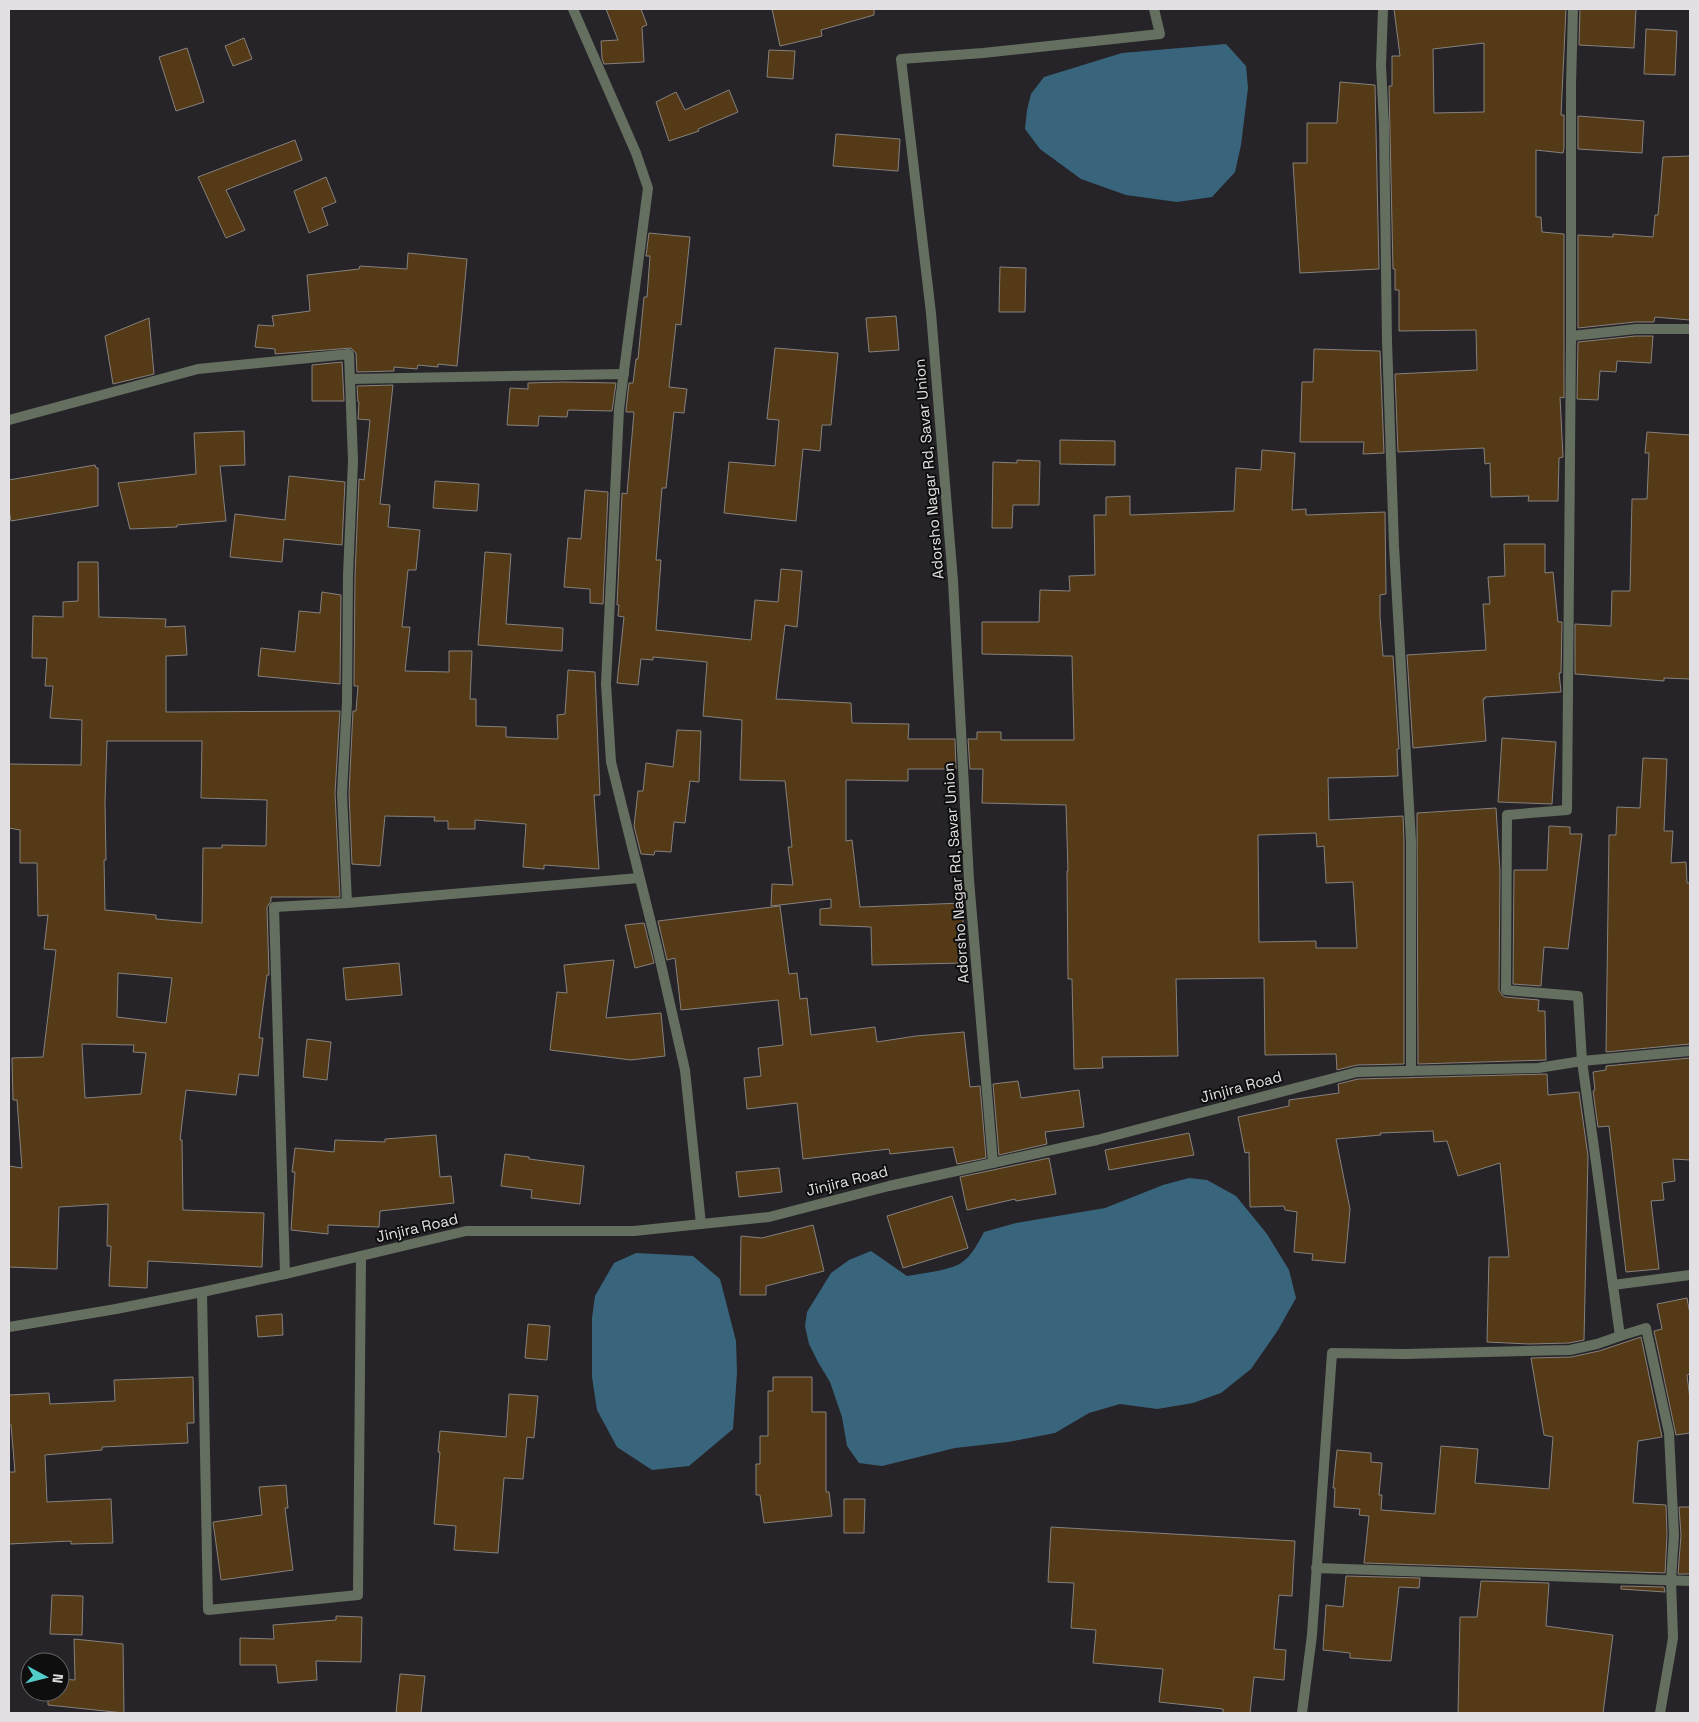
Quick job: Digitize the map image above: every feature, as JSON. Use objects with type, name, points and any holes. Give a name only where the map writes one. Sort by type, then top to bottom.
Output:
[{"type":"street","points":[[572,9],[636,153],[648,188],[619,409],[606,684],[611,762],[684,1070],[700,1224]]},
{"type":"street","name":"Adorsho Nagar Rd, Savar Union","points":[[993,1163],[969,880],[953,581],[931,314],[901,59],[1160,34],[1154,9]]},
{"type":"street","points":[[1384,9],[1381,66],[1384,125],[1387,341],[1394,546],[1412,841],[1411,1071]]},
{"type":"street","points":[[1573,9],[1567,810],[1507,815],[1506,990],[1578,996],[1582,1061],[1620,1336]]},
{"type":"street","points":[[1572,336],[1636,329],[1690,329]]},
{"type":"street","points":[[9,420],[198,370],[349,354],[353,461],[348,575],[347,702],[342,793],[347,902]]},
{"type":"street","points":[[350,379],[624,374]]},
{"type":"street","points":[[285,1274],[274,907],[639,878]]},
{"type":"street","name":"Jinjira Road","points":[[9,1327],[202,1292],[466,1231],[634,1231],[769,1217],[889,1186],[1097,1140],[1357,1072],[1538,1068],[1582,1061],[1690,1051]]},
{"type":"street","points":[[202,1292],[208,1610],[358,1595],[361,1256]]},
{"type":"street","points":[[1613,1285],[1690,1276]]},
{"type":"street","points":[[1302,1713],[1312,1636],[1332,1354],[1570,1350],[1646,1328],[1669,1433],[1674,1535],[1671,1580],[1673,1638],[1660,1713]]},
{"type":"street","points":[[1316,1568],[1690,1581]]},
{"type":"water","points":[[1226,44],[1246,66],[1248,88],[1241,145],[1235,172],[1212,197],[1177,202],[1126,195],[1081,179],[1040,149],[1025,129],[1031,94],[1044,77],[1122,53]]},
{"type":"water","points":[[1189,1178],[1207,1180],[1236,1196],[1267,1234],[1289,1270],[1296,1298],[1278,1330],[1251,1369],[1221,1393],[1193,1403],[1157,1409],[1120,1404],[1089,1413],[1055,1433],[1008,1442],[955,1448],[882,1466],[859,1463],[847,1446],[842,1417],[830,1382],[809,1344],[805,1326],[807,1312],[831,1273],[849,1260],[871,1251],[907,1276],[943,1270],[965,1260],[984,1232],[1016,1223],[1105,1208],[1163,1185]]},
{"type":"water","points":[[636,1253],[693,1256],[720,1279],[736,1341],[737,1373],[733,1429],[689,1466],[652,1470],[617,1447],[597,1410],[592,1377],[592,1318],[595,1296],[614,1263]]},
{"type":"building","points":[[606,9],[641,9],[647,25],[642,27],[644,62],[604,64],[601,41],[618,40]]},
{"type":"building","points":[[772,9],[874,9],[874,15],[821,30],[822,36],[780,46]]},
{"type":"building","points":[[1394,9],[1566,9],[1561,115],[1564,115],[1563,153],[1536,150],[1536,217],[1541,217],[1542,232],[1564,234],[1564,398],[1560,397],[1563,457],[1559,458],[1558,501],[1528,501],[1529,496],[1491,497],[1490,463],[1485,464],[1484,448],[1398,452],[1395,374],[1477,370],[1476,330],[1399,331],[1399,290],[1395,290],[1395,269],[1393,269],[1389,86],[1392,86],[1392,56],[1400,56]],"holes":[[[1484,43],[1484,112],[1434,113],[1433,49]]]},
{"type":"building","points":[[1580,9],[1636,9],[1634,48],[1579,45]]},
{"type":"building","points":[[1646,29],[1677,31],[1675,75],[1644,74]]},
{"type":"building","points":[[244,38],[252,59],[233,66],[225,46]]},
{"type":"building","points":[[187,48],[204,102],[176,111],[159,57]]},
{"type":"building","points":[[769,50],[795,51],[793,79],[767,77]]},
{"type":"building","points":[[1340,82],[1375,85],[1379,269],[1300,273],[1293,163],[1307,163],[1307,123],[1337,123]]},
{"type":"building","points":[[729,90],[738,112],[698,129],[699,131],[669,141],[656,102],[676,92],[685,110]]},
{"type":"building","points":[[1578,116],[1644,121],[1642,153],[1578,149]]},
{"type":"building","points":[[836,134],[900,139],[898,171],[833,166]]},
{"type":"building","points":[[295,140],[302,160],[226,190],[245,230],[226,238],[198,177]]},
{"type":"building","points":[[1690,156],[1690,320],[1655,317],[1654,322],[1578,328],[1578,235],[1613,237],[1613,234],[1653,237],[1655,215],[1658,215],[1663,157]]},
{"type":"building","points":[[326,177],[336,202],[322,208],[328,225],[309,233],[294,191]]},
{"type":"building","points":[[649,233],[690,237],[681,325],[676,324],[669,387],[687,389],[684,413],[674,412],[666,488],[662,488],[656,560],[661,560],[656,630],[751,640],[755,600],[778,602],[781,569],[802,571],[797,627],[785,625],[776,699],[851,703],[852,723],[909,724],[908,739],[955,739],[956,769],[908,769],[908,781],[846,780],[846,841],[852,840],[860,907],[963,903],[963,963],[872,965],[871,927],[820,925],[820,909],[831,908],[831,899],[771,906],[772,884],[793,885],[788,847],[792,847],[785,781],[740,780],[742,720],[703,716],[707,662],[653,657],[653,660],[641,659],[638,685],[617,683],[624,617],[618,616],[619,605],[617,605],[622,493],[627,494],[634,412],[626,412],[626,410],[629,383],[633,383],[636,359],[638,359],[644,297],[647,297],[650,256],[646,256]]},
{"type":"building","points":[[408,253],[467,259],[457,366],[438,364],[438,367],[418,365],[417,369],[394,367],[394,371],[357,372],[356,353],[351,348],[275,354],[275,349],[255,347],[258,325],[274,326],[272,316],[310,311],[307,275],[359,269],[360,266],[407,269]]},
{"type":"building","points":[[1000,267],[1026,268],[1025,312],[999,312]]},
{"type":"building","points":[[896,316],[899,350],[869,352],[866,318]]},
{"type":"building","points":[[149,318],[154,374],[113,384],[105,336]]},
{"type":"building","points":[[1653,336],[1651,363],[1617,361],[1616,372],[1600,371],[1598,400],[1577,399],[1578,342]]},
{"type":"building","points":[[775,348],[838,353],[831,425],[822,425],[820,451],[803,449],[796,521],[724,513],[729,462],[775,466],[779,420],[767,419]]},
{"type":"building","points":[[1314,349],[1380,351],[1384,453],[1363,454],[1364,442],[1300,442],[1302,382],[1313,382]]},
{"type":"building","points":[[342,362],[344,401],[312,401],[312,365]]},
{"type":"building","points":[[528,383],[616,383],[612,411],[568,410],[567,417],[539,416],[538,426],[507,425],[510,388],[528,389]]},
{"type":"building","points":[[393,385],[380,504],[390,505],[388,527],[420,530],[416,570],[408,570],[402,627],[410,627],[405,671],[449,672],[449,651],[472,651],[470,699],[476,699],[476,726],[506,727],[506,737],[558,739],[557,715],[565,714],[568,670],[595,672],[600,795],[594,795],[599,869],[544,865],[544,869],[523,867],[526,824],[475,820],[475,829],[448,829],[448,821],[434,821],[435,817],[385,816],[380,866],[352,864],[349,793],[353,711],[356,711],[358,686],[354,686],[355,575],[359,479],[364,480],[370,420],[358,419],[359,402],[357,386]]},
{"type":"building","points":[[244,431],[245,465],[220,466],[226,521],[177,525],[177,527],[130,529],[118,483],[196,474],[194,433]]},
{"type":"building","points":[[1647,432],[1690,435],[1690,679],[1664,678],[1664,681],[1575,674],[1575,624],[1611,626],[1612,591],[1630,591],[1632,499],[1647,499],[1649,453],[1645,453]]},
{"type":"building","points":[[1060,440],[1115,441],[1115,465],[1060,464]]},
{"type":"building","points":[[1262,450],[1295,453],[1292,510],[1306,509],[1306,515],[1385,512],[1386,594],[1380,595],[1380,616],[1383,656],[1393,656],[1399,749],[1397,749],[1398,776],[1328,778],[1329,820],[1403,816],[1404,1064],[1357,1065],[1337,1070],[1336,1054],[1265,1055],[1264,978],[1176,979],[1178,1056],[1102,1057],[1103,1068],[1074,1069],[1072,979],[1068,979],[1066,805],[982,803],[983,769],[970,769],[968,739],[977,739],[977,732],[1001,732],[1001,740],[1074,740],[1072,656],[982,654],[982,622],[1039,622],[1040,590],[1070,591],[1069,576],[1095,575],[1094,515],[1106,515],[1106,497],[1130,496],[1130,515],[1234,511],[1236,468],[1261,470]],"holes":[[[1316,833],[1317,847],[1324,846],[1326,883],[1353,882],[1357,948],[1316,948],[1316,941],[1259,942],[1258,835]]]},
{"type":"building","points":[[1017,460],[1040,461],[1039,505],[1013,505],[1012,528],[992,528],[993,462],[1017,463]]},
{"type":"building","points":[[95,465],[98,468],[98,506],[11,521],[9,480]]},
{"type":"building","points":[[289,476],[345,482],[342,545],[284,539],[282,562],[230,557],[235,514],[285,520]]},
{"type":"building","points":[[435,481],[479,484],[477,511],[433,508]]},
{"type":"building","points":[[585,490],[608,492],[603,604],[590,603],[590,589],[564,587],[568,538],[581,539]]},
{"type":"building","points":[[1504,544],[1545,544],[1545,573],[1553,572],[1558,622],[1562,622],[1561,673],[1559,673],[1561,692],[1485,697],[1483,699],[1486,741],[1413,748],[1407,655],[1486,650],[1483,604],[1490,604],[1488,577],[1505,576]]},
{"type":"building","points":[[485,552],[511,554],[506,624],[563,628],[562,651],[478,645]]},
{"type":"building","points":[[78,562],[98,562],[99,617],[166,619],[165,627],[185,626],[187,655],[166,656],[166,712],[340,711],[335,793],[340,897],[271,897],[267,907],[269,975],[267,975],[259,1038],[263,1038],[258,1076],[239,1074],[236,1095],[186,1090],[180,1140],[182,1140],[183,1210],[264,1213],[262,1267],[148,1261],[147,1288],[109,1286],[111,1246],[107,1246],[108,1204],[59,1207],[57,1269],[9,1267],[9,1166],[22,1168],[17,1100],[13,1100],[12,1058],[43,1057],[56,950],[44,949],[48,915],[38,916],[37,863],[20,863],[20,830],[9,828],[9,764],[81,765],[82,720],[50,718],[53,686],[45,686],[47,658],[32,658],[33,616],[63,617],[63,602],[78,601]],"holes":[[[107,741],[202,741],[201,798],[267,800],[266,846],[222,845],[222,848],[203,848],[202,923],[156,919],[156,915],[105,910],[104,860],[106,860]],[[118,973],[172,978],[166,1023],[117,1017]],[[82,1044],[134,1045],[133,1052],[146,1053],[141,1094],[85,1098]]]},
{"type":"building","points":[[322,592],[341,595],[340,684],[258,676],[261,648],[295,652],[299,611],[320,613]]},
{"type":"building","points":[[677,730],[701,731],[699,782],[690,781],[685,823],[674,822],[671,852],[655,851],[654,855],[641,854],[634,826],[638,791],[643,791],[646,763],[673,767]]},
{"type":"building","points":[[1502,738],[1556,742],[1552,804],[1498,802]]},
{"type":"building","points":[[1643,758],[1667,759],[1664,831],[1673,831],[1671,863],[1686,862],[1687,883],[1690,883],[1690,1044],[1606,1052],[1609,835],[1616,835],[1617,807],[1640,808]]},
{"type":"building","points":[[1496,808],[1500,871],[1499,990],[1505,997],[1539,1000],[1538,1011],[1545,1011],[1546,1060],[1418,1064],[1417,813]]},
{"type":"building","points":[[1549,826],[1570,827],[1570,834],[1582,834],[1568,949],[1544,947],[1541,986],[1513,984],[1514,870],[1547,870]]},
{"type":"building","points":[[780,906],[789,974],[797,973],[800,999],[807,998],[811,1035],[875,1027],[877,1042],[916,1036],[964,1032],[970,1087],[980,1086],[986,1158],[957,1164],[953,1147],[890,1154],[889,1149],[803,1159],[797,1103],[747,1109],[744,1078],[761,1076],[758,1048],[783,1045],[778,1000],[681,1010],[675,958],[667,960],[658,921]]},
{"type":"building","points":[[644,923],[654,963],[635,968],[625,925]]},
{"type":"building","points":[[614,960],[606,1018],[661,1013],[665,1056],[631,1060],[550,1050],[557,992],[567,993],[564,965]]},
{"type":"building","points":[[399,963],[402,995],[346,1000],[343,968]]},
{"type":"building","points":[[307,1039],[331,1042],[327,1080],[303,1077]]},
{"type":"building","points":[[1690,1058],[1690,1160],[1673,1159],[1675,1181],[1662,1183],[1664,1200],[1651,1201],[1659,1269],[1626,1272],[1609,1126],[1598,1127],[1593,1091],[1595,1090],[1593,1072],[1606,1070],[1606,1066]]},
{"type":"building","points":[[1547,1074],[1548,1095],[1579,1092],[1588,1156],[1584,1340],[1569,1343],[1529,1344],[1487,1342],[1489,1257],[1509,1257],[1500,1163],[1458,1176],[1447,1141],[1434,1142],[1433,1131],[1380,1133],[1381,1135],[1336,1139],[1350,1209],[1345,1263],[1312,1260],[1313,1254],[1294,1252],[1297,1212],[1285,1210],[1284,1206],[1250,1207],[1249,1152],[1245,1153],[1238,1117],[1289,1106],[1289,1100],[1339,1093],[1338,1084],[1358,1079]]},
{"type":"building","points":[[1018,1081],[1021,1098],[1079,1090],[1084,1127],[1045,1132],[1047,1144],[999,1155],[993,1084]]},
{"type":"building","points":[[1189,1133],[1194,1155],[1109,1170],[1105,1150]]},
{"type":"building","points":[[436,1135],[440,1177],[451,1176],[454,1203],[380,1211],[379,1227],[328,1225],[328,1234],[291,1230],[295,1172],[292,1172],[295,1148],[334,1152],[335,1140],[385,1142],[385,1139]]},
{"type":"building","points":[[505,1154],[584,1166],[580,1204],[531,1198],[532,1190],[501,1186]]},
{"type":"building","points":[[1049,1158],[1056,1194],[1016,1201],[1015,1199],[967,1210],[960,1177]]},
{"type":"building","points":[[779,1168],[782,1192],[739,1197],[736,1172]]},
{"type":"building","points":[[952,1196],[968,1248],[903,1268],[887,1216]]},
{"type":"building","points":[[813,1225],[824,1271],[766,1286],[766,1295],[740,1295],[741,1236],[762,1238]]},
{"type":"building","points":[[1687,1298],[1690,1314],[1690,1374],[1687,1375],[1690,1399],[1690,1433],[1676,1435],[1654,1331],[1662,1329],[1657,1304]]},
{"type":"building","points":[[282,1314],[283,1335],[258,1337],[256,1316]]},
{"type":"building","points":[[528,1324],[550,1326],[547,1360],[525,1358]]},
{"type":"building","points":[[1641,1337],[1662,1437],[1638,1441],[1633,1503],[1666,1505],[1665,1573],[1364,1563],[1369,1516],[1359,1515],[1360,1509],[1334,1507],[1335,1488],[1333,1488],[1337,1450],[1371,1453],[1371,1462],[1382,1463],[1379,1495],[1382,1495],[1381,1510],[1435,1514],[1441,1446],[1478,1449],[1475,1483],[1549,1489],[1553,1437],[1544,1435],[1531,1358],[1571,1357],[1599,1351]]},
{"type":"building","points":[[193,1377],[194,1423],[187,1423],[188,1443],[102,1447],[102,1450],[45,1455],[47,1502],[111,1499],[113,1543],[71,1544],[71,1541],[9,1544],[9,1472],[15,1472],[11,1425],[9,1425],[9,1395],[49,1393],[50,1404],[115,1401],[114,1380]]},
{"type":"building","points":[[773,1377],[812,1377],[812,1412],[826,1412],[826,1492],[829,1492],[832,1516],[764,1523],[760,1495],[756,1495],[756,1464],[760,1464],[760,1436],[768,1436],[768,1391],[773,1391]]},
{"type":"building","points":[[509,1394],[538,1396],[534,1438],[527,1437],[523,1479],[504,1478],[498,1553],[454,1550],[456,1526],[434,1524],[440,1431],[506,1437]]},
{"type":"building","points":[[286,1485],[288,1508],[285,1508],[293,1570],[221,1580],[213,1522],[262,1515],[259,1487]]},
{"type":"building","points":[[844,1499],[865,1499],[864,1533],[844,1533]]},
{"type":"building","points":[[1679,1507],[1690,1507],[1690,1574],[1678,1574],[1681,1535]]},
{"type":"building","points":[[1051,1527],[1295,1541],[1292,1596],[1279,1595],[1274,1649],[1286,1650],[1284,1680],[1254,1677],[1250,1713],[1223,1713],[1223,1709],[1159,1702],[1163,1669],[1093,1663],[1096,1630],[1071,1628],[1074,1583],[1048,1582]]},
{"type":"building","points":[[1346,1576],[1420,1578],[1419,1588],[1399,1587],[1391,1661],[1350,1658],[1350,1653],[1323,1650],[1326,1605],[1343,1607]]},
{"type":"building","points":[[1481,1581],[1549,1583],[1546,1626],[1613,1635],[1603,1713],[1458,1713],[1460,1617],[1477,1617]]},
{"type":"building","points":[[1621,1586],[1664,1587],[1665,1592],[1621,1589]]},
{"type":"building","points":[[52,1595],[83,1596],[82,1635],[50,1634]]},
{"type":"building","points":[[336,1616],[362,1617],[361,1662],[316,1661],[317,1680],[278,1683],[276,1665],[240,1665],[240,1638],[274,1639],[273,1625],[336,1620]]},
{"type":"building","points":[[74,1639],[123,1644],[124,1713],[48,1705],[48,1702],[70,1702],[70,1680],[75,1680]]},
{"type":"building","points":[[400,1674],[425,1676],[421,1713],[396,1713]]}]
